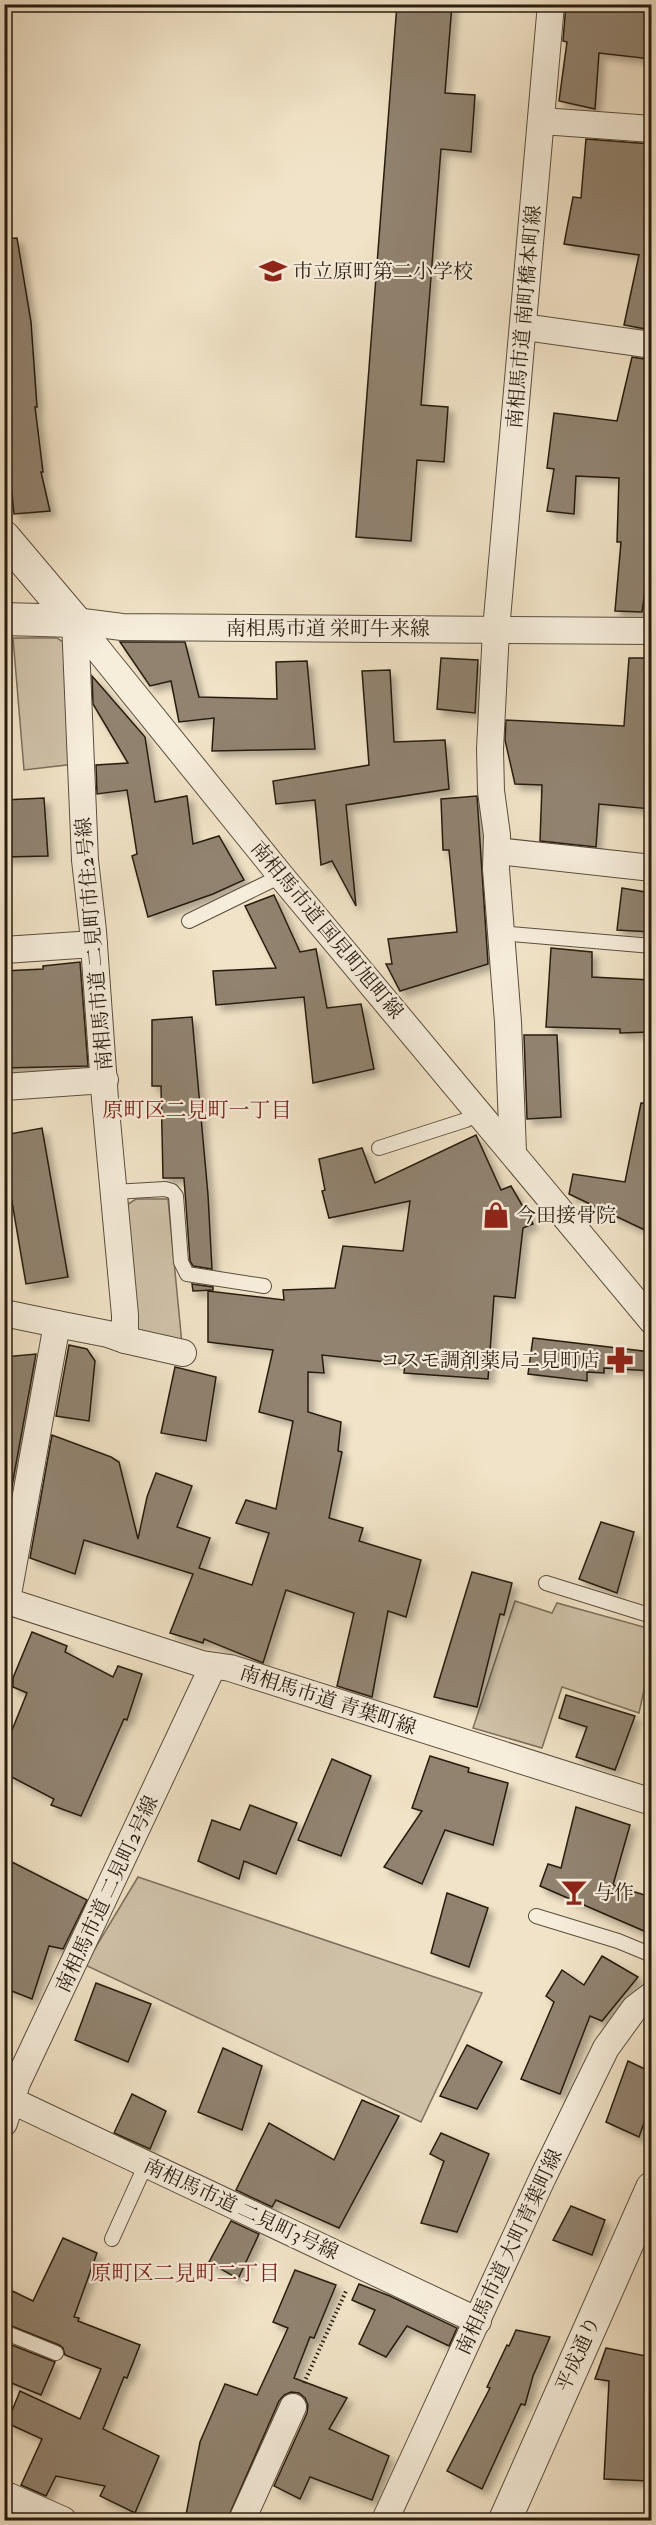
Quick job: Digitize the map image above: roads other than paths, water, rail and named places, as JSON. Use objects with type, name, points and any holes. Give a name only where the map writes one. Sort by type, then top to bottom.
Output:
[{"type":"street","name":"南相馬市道 南町橋本町線","points":[[513,1152],[508,1022],[490,770],[496,630],[551,4]]},
{"type":"street","points":[[542,121],[651,129]]},
{"type":"street","points":[[524,327],[651,345]]},
{"type":"street","name":"南相馬市道 国見町旭町線","points":[[4,537],[75,621],[281,876],[513,1152],[651,1321]]},
{"type":"street","name":"南相馬市道 栄町牛来線","points":[[4,619],[75,621],[122,627],[651,631]]},
{"type":"street","name":"南相馬市道 二見町市住2号線","points":[[75,621],[85,860],[125,1315],[125,1340]]},
{"type":"street","points":[[497,851],[651,868]]},
{"type":"street","points":[[4,950],[94,944]]},
{"type":"street","points":[[4,1088],[105,1080]]},
{"type":"street","points":[[4,1313],[108,1334],[183,1353]]},
{"type":"street","points":[[6,1600],[57,1324]]},
{"type":"street","name":"南相馬市道 青葉町線","points":[[6,1600],[651,1802]]},
{"type":"street","name":"南相馬市道 二見町2号線","points":[[7,2107],[213,1666]]},
{"type":"street","name":"南相馬市道 大町青葉町線","points":[[385,2520],[543,2177],[606,2048],[635,2008],[651,1995]]},
{"type":"street","name":"南相馬市道 二見町3号線","points":[[7,2107],[146,2164],[478,2321]]},
{"type":"street","name":"平成通り","points":[[505,2520],[651,2188]]},
{"type":"street","points":[[242,2520],[293,2407]]},
{"type":"street","points":[[4,2494],[63,2520]]},
{"type":"lane","points":[[189,921],[281,876]]},
{"type":"lane","points":[[500,933],[651,946]]},
{"type":"lane","points":[[379,1148],[466,1120],[480,1113]]},
{"type":"lane","points":[[114,1192],[165,1189],[172,1191],[176,1196],[181,1262],[187,1274],[264,1286]]},
{"type":"lane","points":[[546,1583],[651,1616]]},
{"type":"lane","points":[[536,1916],[618,1941],[651,1954]]},
{"type":"lane","points":[[112,2239],[146,2164]]},
{"type":"lane","points":[[4,2332],[56,2353]]},
{"type":"place","name":"市立原町第二小学校","points":[[273,271]]},
{"type":"place","name":"今田接骨院","points":[[496,1215]]},
{"type":"place","name":"コスモ調剤薬局二見町店","points":[[620,1360]]},
{"type":"place","name":"与作","points":[[574,1892]]},
{"type":"district","name":"原町区二見町一丁目","points":[[197,1110]]},
{"type":"district","name":"原町区二見町二丁目","points":[[185,2273]]}]
